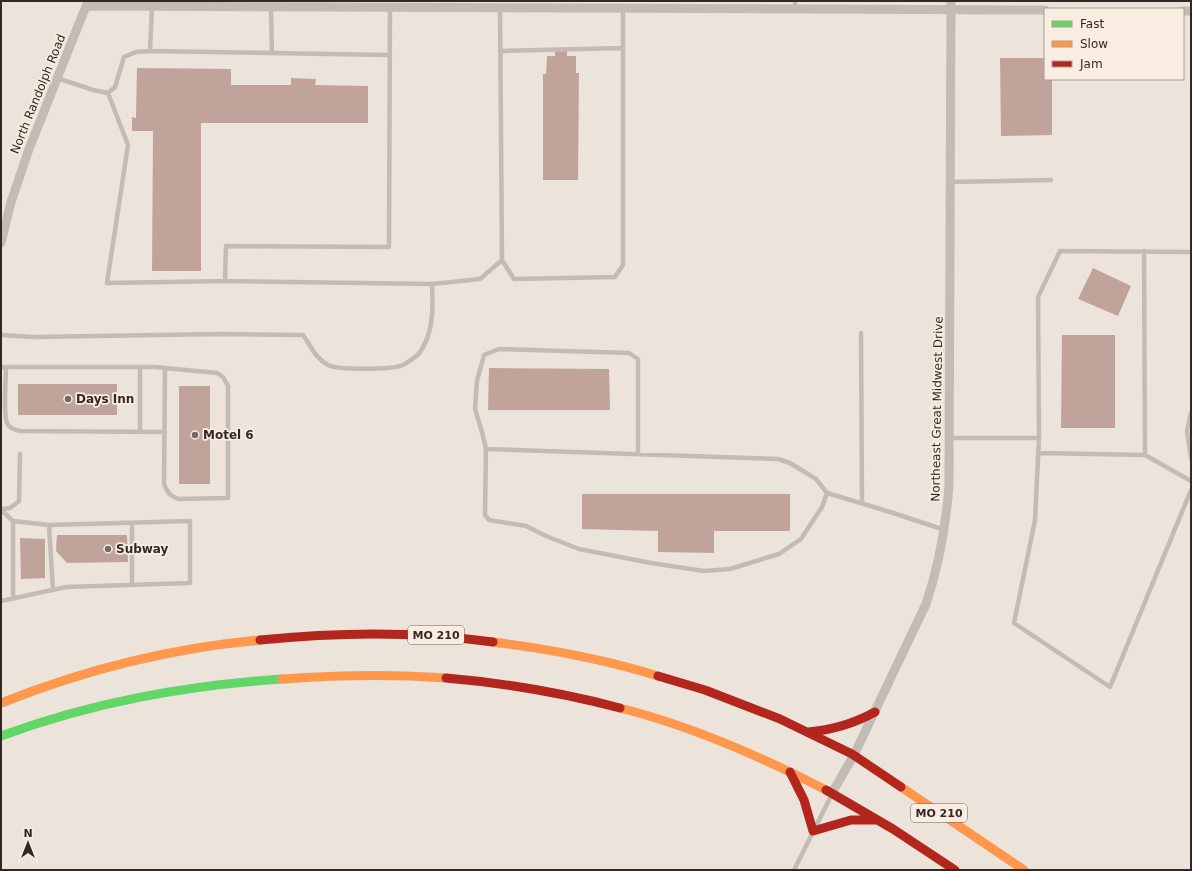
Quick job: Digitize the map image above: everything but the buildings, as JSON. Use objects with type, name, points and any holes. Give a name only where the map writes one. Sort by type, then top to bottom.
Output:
[{"type":"highway","name":"MO 210","points":[[2,702],[107,667],[189,649],[294,635],[357,633],[419,634],[461,637],[523,645],[625,666],[687,684],[746,705],[808,732],[854,756],[1024,870]]},
{"type":"highway","name":"MO 210","points":[[1,736],[49,718],[83,709],[172,690],[212,685],[358,675],[421,676],[526,688],[626,710],[694,731],[745,751],[832,793],[926,850],[955,870]]},
{"type":"highway","points":[[808,732],[826,731],[852,724],[875,712]]},
{"type":"highway","points":[[790,772],[810,812],[813,831],[840,822],[859,818],[877,820]]},
{"type":"street","points":[[87,3],[152,6],[271,7],[500,8],[514,5],[623,9],[639,5],[901,5],[1044,10]]},
{"type":"street","name":"North Randolph Road","points":[[1,243],[11,202],[26,157],[87,3]]},
{"type":"street","name":"Northeast Great Midwest Drive","points":[[832,793],[854,756],[926,604],[935,578],[944,530],[949,485],[951,6]]},
{"type":"lane","points":[[150,51],[152,6]]},
{"type":"lane","points":[[271,7],[272,53]]},
{"type":"lane","points":[[225,281],[226,246],[389,247],[390,7]]},
{"type":"lane","points":[[500,8],[502,260],[514,279],[615,277],[623,265],[623,9]]},
{"type":"lane","points":[[500,51],[623,48]]},
{"type":"lane","points":[[108,93],[115,87],[124,57],[136,52],[390,55]]},
{"type":"lane","points":[[57,78],[93,90],[108,93]]},
{"type":"lane","points":[[108,93],[128,145],[107,283],[225,281],[432,284],[480,279],[502,260]]},
{"type":"lane","points":[[950,182],[1051,180]]},
{"type":"lane","points":[[1191,252],[1060,251],[1038,297],[1039,438],[1035,520],[1014,623],[1110,687],[1191,490]]},
{"type":"lane","points":[[1144,251],[1145,455]]},
{"type":"lane","points":[[1,335],[34,337],[303,334],[318,359],[329,366],[344,368],[387,368],[403,365],[419,354],[427,340],[432,319],[432,284]]},
{"type":"lane","points":[[861,333],[862,503]]},
{"type":"lane","points":[[638,454],[638,359],[629,353],[498,349],[484,355],[477,381],[475,409],[486,449],[485,516],[490,520],[526,526],[563,544],[579,549],[651,564],[704,571],[730,569],[779,554],[801,539],[822,507],[827,493]]},
{"type":"lane","points":[[165,368],[165,432],[164,484],[167,492],[172,497],[178,499],[228,498],[228,386],[223,377],[217,373],[165,368],[140,367],[4,367],[5,414],[7,423],[12,429],[20,431],[165,432]]},
{"type":"lane","points":[[140,367],[140,432]]},
{"type":"lane","points":[[1191,413],[1187,430],[1191,458]]},
{"type":"lane","points":[[949,438],[1039,438]]},
{"type":"lane","points":[[486,449],[778,458],[790,462],[811,475],[827,493],[944,530]]},
{"type":"lane","points":[[1038,453],[1145,455],[1191,481]]},
{"type":"lane","points":[[1,510],[10,508],[19,501],[20,454]]},
{"type":"lane","points":[[1,510],[13,521],[49,525],[190,521],[190,583],[66,587],[1,601]]},
{"type":"lane","points":[[13,521],[13,599]]},
{"type":"lane","points":[[132,523],[132,585]]},
{"type":"lane","points":[[49,525],[52,590]]},
{"type":"lane","points":[[794,870],[832,793]]},
{"type":"traffic: fast","points":[[1,736],[70,714],[139,697],[210,686],[282,679]]},
{"type":"traffic: slow","points":[[1,703],[64,680],[128,662],[193,649],[260,640]]},
{"type":"traffic: slow","points":[[493,642],[576,655],[617,664],[658,676]]},
{"type":"traffic: slow","points":[[282,679],[364,676],[446,678]]},
{"type":"traffic: slow","points":[[620,708],[647,715],[725,743],[776,765],[826,790]]},
{"type":"traffic: slow","points":[[901,787],[1024,870]]},
{"type":"traffic: jam","points":[[260,640],[318,635],[406,634],[464,638],[493,642]]},
{"type":"traffic: jam","points":[[658,676],[705,690],[780,719],[852,754],[901,787]]},
{"type":"traffic: jam","points":[[446,678],[534,689],[620,708]]},
{"type":"traffic: jam","points":[[808,732],[843,726],[875,712]]},
{"type":"traffic: jam","points":[[790,772],[804,800],[813,831],[851,820],[877,820]]},
{"type":"traffic: jam","points":[[826,790],[893,829],[955,870]]},
{"type":"place","name":"Days Inn","points":[[68,399]]},
{"type":"place","name":"Motel 6","points":[[195,435]]},
{"type":"place","name":"Subway","points":[[108,549]]}]
